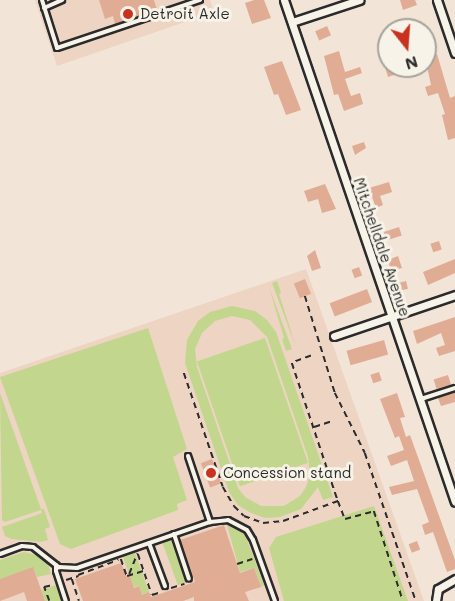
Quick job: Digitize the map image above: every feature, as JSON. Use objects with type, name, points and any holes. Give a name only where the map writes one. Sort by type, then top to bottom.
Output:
[{"type":"street","name":"Mitchelldale Avenue","points":[[284,0],[455,502]]},
{"type":"street","points":[[292,22],[359,0]]},
{"type":"street","points":[[437,0],[455,53]]},
{"type":"street","points":[[334,336],[455,295]]},
{"type":"street","points":[[436,601],[438,589],[455,579]]},
{"type":"lane","points":[[42,0],[57,48],[200,0]]},
{"type":"lane","points":[[44,8],[62,0]]},
{"type":"lane","points":[[420,400],[455,388]]},
{"type":"lane","points":[[188,456],[210,522]]},
{"type":"lane","points":[[0,554],[22,546],[33,547],[56,565],[64,568],[77,568],[210,522],[228,520],[247,531],[253,540],[275,601]]},
{"type":"lane","points":[[174,534],[189,579]]},
{"type":"lane","points":[[149,543],[165,586]]},
{"type":"lane","points":[[56,565],[66,601]]},
{"type":"path","points":[[305,296],[335,393],[365,453],[416,601]]},
{"type":"path","points":[[311,356],[292,363],[338,501],[345,519],[374,511],[403,601]]},
{"type":"path","points":[[184,373],[223,487],[228,498],[244,516],[263,523],[275,523],[338,501]]},
{"type":"path","points":[[313,427],[333,421]]},
{"type":"path","points":[[129,575],[137,552]]},
{"type":"path","points":[[121,557],[129,575]]},
{"type":"path","points":[[237,564],[256,558]]},
{"type":"path","points":[[129,575],[144,570]]},
{"type":"path","points":[[72,578],[79,601]]},
{"type":"path","points":[[44,587],[49,601]]},
{"type":"shaded area","points":[[35,0],[210,0],[214,12],[57,66]]},
{"type":"shaded area","points":[[306,269],[424,601],[0,601],[0,373]]},
{"type":"green space","points":[[277,281],[281,293],[279,294],[296,347],[272,283]]},
{"type":"green space","points":[[269,287],[292,349],[286,351],[282,339],[284,338]]},
{"type":"green space","points":[[232,306],[255,311],[267,320],[276,332],[333,497],[323,500],[318,487],[301,509],[280,517],[265,518],[238,505],[229,492],[185,363],[187,340],[198,321],[210,312]],"holes":[[[232,316],[250,320],[267,337],[308,457],[310,475],[306,487],[300,496],[284,506],[261,506],[245,497],[238,488],[197,367],[195,349],[202,333],[215,321]]]},
{"type":"green space","points":[[148,328],[187,449],[173,457],[187,500],[177,504],[178,510],[71,549],[60,544],[0,377]]},
{"type":"green space","points":[[265,338],[308,463],[240,486],[197,361]]},
{"type":"green space","points":[[0,393],[41,509],[44,509],[50,527],[45,529],[48,540],[40,542],[11,539],[5,536],[2,527],[42,513],[41,510],[5,522],[2,520]]},
{"type":"green space","points":[[374,506],[408,601],[284,601],[269,548],[276,537]]},
{"type":"green space","points":[[227,525],[239,530],[246,537],[264,585],[261,587],[254,568],[240,572]]},
{"type":"green space","points":[[171,540],[186,582],[178,585],[163,543]]},
{"type":"green space","points":[[24,552],[40,556],[48,564],[51,574],[37,577],[33,568],[0,579],[0,560]]},
{"type":"green space","points":[[135,553],[149,592],[142,595],[139,586],[134,587],[123,557]]},
{"type":"green space","points":[[56,585],[62,601],[45,601],[41,590]]},
{"type":"building","name":"Detroit Axle","points":[[99,0],[154,0],[157,10],[115,24],[113,16],[105,19]]},
{"type":"building","points":[[264,0],[271,18],[252,24],[245,3]]},
{"type":"building","points":[[400,0],[415,0],[417,5],[403,10]]},
{"type":"building","points":[[327,26],[331,35],[319,40],[315,31]]},
{"type":"building","points":[[339,51],[345,72],[360,67],[362,73],[345,79],[351,96],[360,93],[363,104],[344,111],[338,94],[334,95],[324,56]]},
{"type":"building","points":[[437,54],[450,98],[455,96],[455,138],[448,140],[442,115],[445,114],[438,93],[428,96],[425,87],[431,85],[430,78],[437,78]]},
{"type":"building","points":[[282,61],[301,110],[286,115],[278,94],[274,95],[264,67]]},
{"type":"building","points":[[364,142],[366,148],[355,155],[352,146]]},
{"type":"building","points":[[389,182],[392,192],[380,196],[383,205],[376,208],[369,188]]},
{"type":"building","points":[[325,184],[336,209],[322,213],[318,199],[308,202],[304,191]]},
{"type":"building","points":[[399,227],[402,236],[387,241],[384,232]]},
{"type":"building","points":[[439,241],[442,250],[433,252],[430,244]]},
{"type":"building","points":[[315,250],[321,268],[312,271],[307,256]]},
{"type":"building","points":[[398,256],[402,268],[391,271],[388,260]]},
{"type":"building","points":[[455,259],[455,273],[428,285],[423,272]]},
{"type":"building","points":[[359,267],[362,275],[355,278],[352,270]]},
{"type":"building","points":[[305,279],[311,294],[300,298],[294,283]]},
{"type":"building","points":[[406,281],[408,289],[399,291],[397,283]]},
{"type":"building","points":[[367,289],[372,302],[335,316],[330,303]]},
{"type":"building","points":[[455,317],[455,351],[439,356],[436,348],[445,345],[441,333],[417,344],[413,331]]},
{"type":"building","points":[[384,340],[388,354],[351,365],[347,351]]},
{"type":"building","points":[[379,372],[382,381],[373,383],[370,375]]},
{"type":"building","points":[[448,375],[451,385],[437,389],[434,379]]},
{"type":"building","points":[[455,392],[455,402],[441,406],[438,398]]},
{"type":"building","points":[[397,393],[405,417],[400,418],[406,437],[410,435],[455,560],[455,569],[447,572],[433,532],[425,535],[422,525],[429,522],[417,489],[392,495],[389,487],[414,481],[407,460],[391,466],[387,456],[404,450],[399,436],[395,438],[380,399]]},
{"type":"building","name":"Concession stand","points":[[212,459],[221,483],[210,488],[201,463]]},
{"type":"building","points":[[224,525],[240,573],[254,568],[261,587],[245,592],[249,601],[194,601],[194,597],[183,601],[83,601],[75,579],[121,563],[127,577],[130,576],[134,588],[139,586],[142,595],[149,592],[151,597],[195,582],[180,540]]},
{"type":"building","points":[[417,541],[420,549],[412,553],[409,544]]},
{"type":"building","points":[[33,567],[45,601],[27,601],[24,592],[0,601],[0,579]]},
{"type":"place","name":"Detroit Axle","points":[[128,14]]},
{"type":"place","name":"Concession stand","points":[[211,473]]}]
